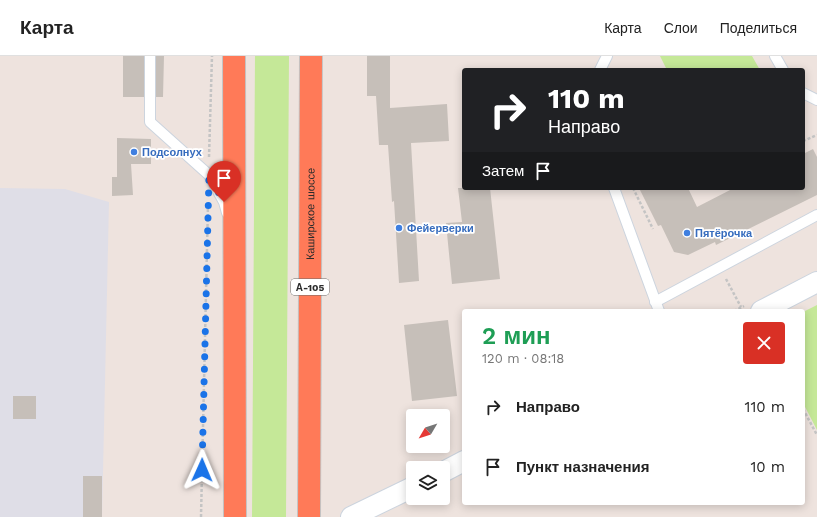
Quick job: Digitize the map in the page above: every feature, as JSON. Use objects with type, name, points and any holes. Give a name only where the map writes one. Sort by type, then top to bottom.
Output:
[{"type":"highway","points":[[234,56],[235,517]]},
{"type":"highway","name":"Каширское шоссе","points":[[309,517],[310,56]]},
{"type":"street","points":[[765,309],[817,282]]},
{"type":"street","points":[[450,468],[462,462]]},
{"type":"street","points":[[351,517],[406,490]]},
{"type":"lane","points":[[150,56],[150,122],[209,175],[224,202],[234,238]]},
{"type":"lane","points":[[601,68],[607,56]]},
{"type":"lane","points":[[775,56],[782,68]]},
{"type":"lane","points":[[805,94],[817,100]]},
{"type":"lane","points":[[615,190],[657,306],[719,267],[817,215]]},
{"type":"path","points":[[201,517],[212,56]]},
{"type":"path","points":[[805,140],[817,135]]},
{"type":"path","points":[[634,190],[653,229]]},
{"type":"path","points":[[719,267],[741,307]]},
{"type":"path","points":[[805,413],[817,435]]},
{"type":"shaded area","points":[[0,188],[65,189],[109,202],[102,517],[0,517]]},
{"type":"green space","points":[[255,56],[289,56],[286,517],[252,517]]},
{"type":"green space","points":[[660,56],[752,56],[759,68],[666,68]]},
{"type":"green space","points":[[817,305],[817,430],[805,407],[805,311]]},
{"type":"building","points":[[123,56],[144,56],[144,97],[123,97]]},
{"type":"building","points":[[156,56],[164,56],[163,97],[156,97]]},
{"type":"building","points":[[367,56],[390,56],[390,108],[447,104],[449,141],[411,143],[419,281],[399,283],[394,201],[392,202],[388,145],[379,145],[376,96],[367,96]]},
{"type":"building","points":[[117,138],[151,139],[151,164],[131,164],[133,195],[112,196],[112,177],[117,177]]},
{"type":"building","points":[[813,149],[817,157],[817,195],[716,245],[715,242],[688,255],[674,252],[661,225],[658,226],[640,190],[689,190],[697,207],[730,190],[805,190],[805,153]]},
{"type":"building","points":[[458,188],[462,188],[462,190],[490,190],[500,279],[452,284],[446,223],[462,222]]},
{"type":"building","points":[[448,320],[457,396],[412,401],[404,325]]},
{"type":"building","points":[[13,396],[36,396],[36,419],[13,419]]},
{"type":"building","points":[[83,476],[102,476],[102,517],[83,517]]},
{"type":"place","name":"Подсолнух","points":[[134,152]]},
{"type":"place","name":"Фейерверки","points":[[399,228]]},
{"type":"place","name":"Пятёрочка","points":[[687,233]]},
{"type":"route","points":[[202,470],[209,175],[224,202]]}]
